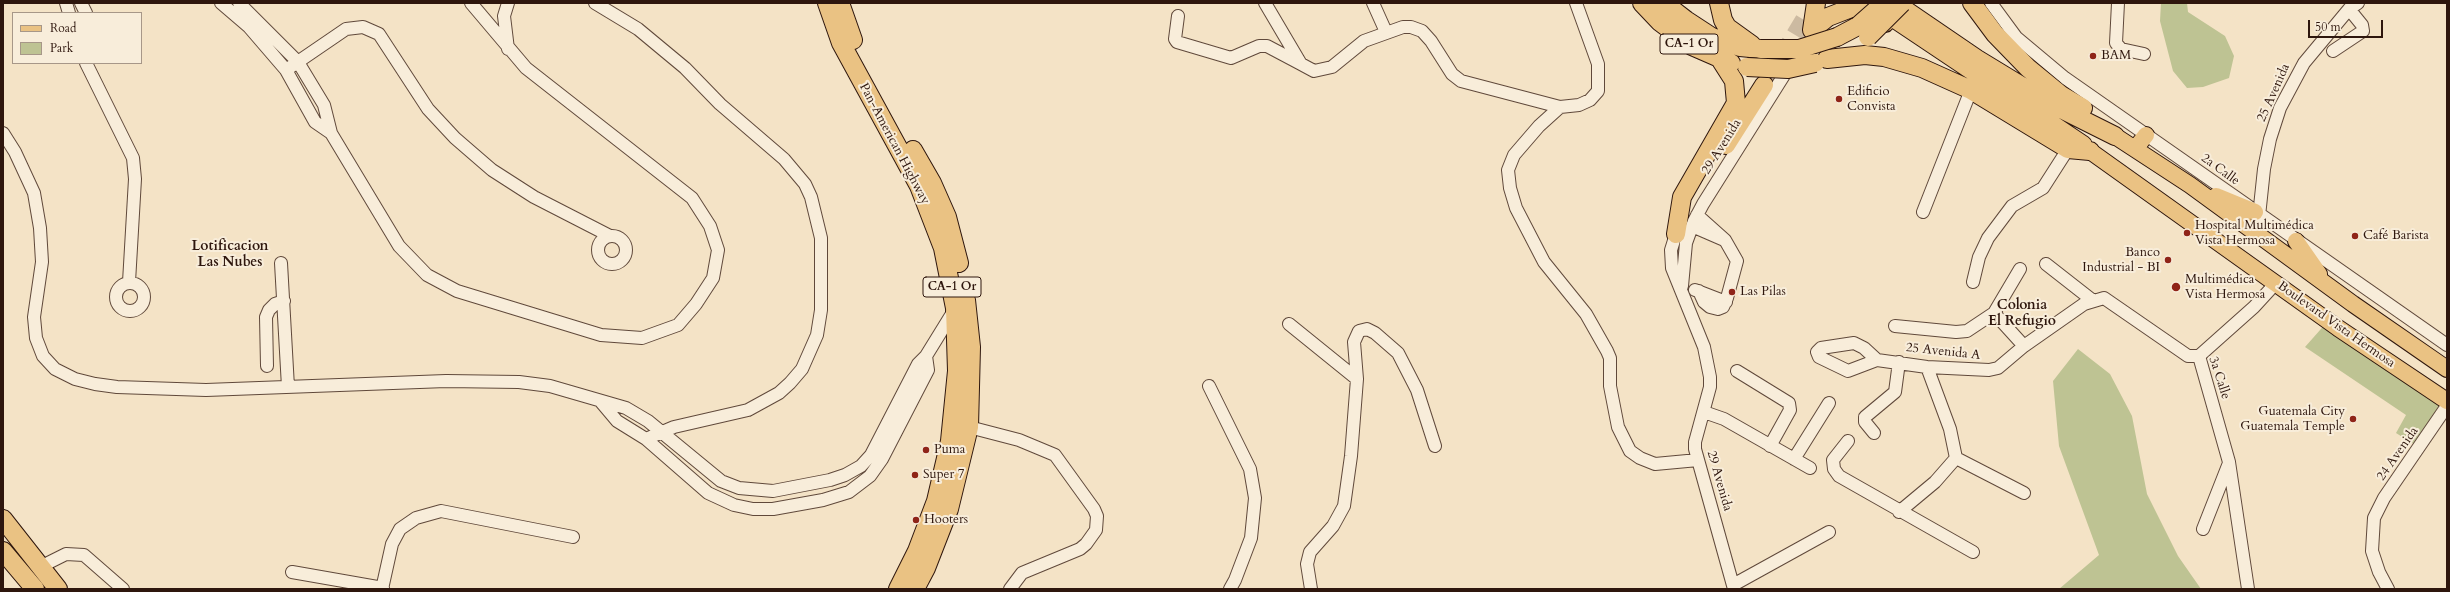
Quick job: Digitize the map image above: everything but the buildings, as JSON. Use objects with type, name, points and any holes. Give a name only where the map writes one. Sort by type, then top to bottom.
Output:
[{"type":"highway","name":"Pan-American Highway","points":[[827,3],[841,43],[919,186],[943,248],[955,308],[957,370],[950,442],[936,501],[917,551],[898,589]]},
{"type":"highway","name":"Pan-American Highway","points":[[840,3],[849,33],[932,183],[947,216],[962,273],[967,310],[971,347],[969,427],[949,509],[926,568],[915,589]]},
{"type":"highway","name":"CA-1 Or","points":[[1642,3],[1660,22],[1686,43],[1720,59],[1746,67],[1788,69],[1825,60],[1840,54],[1863,31],[1884,3]]},
{"type":"highway","name":"CA-1 Or","points":[[1664,3],[1712,37],[1734,46],[1760,49],[1800,49],[1837,37],[1863,31],[1902,3]]},
{"type":"highway","points":[[1719,3],[1723,20],[1727,27],[1760,49]]},
{"type":"highway","points":[[1808,17],[1816,3]]},
{"type":"highway","points":[[1872,3],[2063,130],[2090,151]]},
{"type":"highway","points":[[1895,3],[1977,59],[2051,104],[2117,137]]},
{"type":"highway","points":[[1972,3],[1996,34],[2028,68],[2061,94],[2099,118],[2117,137]]},
{"type":"highway","points":[[1808,17],[1857,7],[1868,11],[1906,37],[1946,52]]},
{"type":"highway","points":[[1825,60],[1865,55],[1884,57],[1922,68],[1971,90],[2068,148],[2090,151]]},
{"type":"highway","points":[[1676,234],[1682,197],[1736,103],[1734,81],[1720,59]]},
{"type":"highway","points":[[1676,234],[1694,196],[1764,85]]},
{"type":"highway","points":[[957,370],[960,390],[958,418],[962,425],[969,427]]},
{"type":"highway","points":[[3,518],[58,589]]},
{"type":"highway","points":[[3,551],[35,589]]},
{"type":"main road","points":[[2128,176],[2123,169],[2123,161],[2138,150],[2146,135]]},
{"type":"main road","name":"Boulevard Vista Hermosa","points":[[2117,137],[2190,185],[2327,285],[2447,369]]},
{"type":"main road","points":[[2108,162],[2117,154],[2117,137]]},
{"type":"main road","name":"Boulevard Vista Hermosa","points":[[2090,151],[2128,176],[2276,283],[2447,401]]},
{"type":"main road","points":[[2190,185],[2257,214]]},
{"type":"main road","points":[[2296,241],[2327,285]]},
{"type":"street","points":[[81,3],[86,12]]},
{"type":"street","points":[[221,3],[249,27],[286,70],[315,122],[331,133]]},
{"type":"street","points":[[240,3],[298,62],[324,105],[331,133],[399,246],[427,275],[457,291],[601,335],[642,338],[678,325],[696,304],[713,278],[718,250],[710,226],[692,198],[570,104],[526,68],[508,49],[471,3]]},
{"type":"street","points":[[508,3],[504,16],[508,49]]},
{"type":"street","points":[[595,3],[638,29],[685,68],[720,104],[784,159],[805,184],[811,197],[821,238],[821,310],[817,335],[802,369],[779,393],[748,410],[674,426],[646,439]]},
{"type":"street","points":[[1265,3],[1301,64]]},
{"type":"street","points":[[1373,3],[1386,32]]},
{"type":"street","points":[[1178,16],[1175,39],[1177,42],[1231,58],[1259,46],[1267,46],[1314,71],[1322,71],[1332,67],[1364,41],[1386,32],[1403,27],[1422,31],[1431,41],[1452,74],[1461,81],[1560,107],[1579,105],[1590,100],[1598,91],[1598,64],[1576,3]]},
{"type":"street","name":"2a Calle","points":[[1990,3],[2016,37],[2037,56],[2105,108],[2447,345]]},
{"type":"street","points":[[2118,3],[2116,43],[2121,49],[2144,54]]},
{"type":"street","points":[[2333,50],[2363,31],[2362,25],[2353,6]]},
{"type":"street","name":"25 Avenida","points":[[2257,214],[2270,139],[2280,108],[2304,63],[2353,6]]},
{"type":"street","name":"29 Avenida","points":[[1682,290],[1685,250],[1692,226],[1808,17]]},
{"type":"street","points":[[286,70],[346,29],[363,27],[378,34],[428,109],[455,138],[492,170],[534,197],[610,236]]},
{"type":"street","points":[[87,64],[126,139],[133,158],[135,179],[128,282]]},
{"type":"street","points":[[1923,212],[1971,90]]},
{"type":"street","points":[[1560,107],[1539,126],[1514,155],[1508,170],[1510,188],[1516,208],[1544,262],[1586,314],[1607,351],[1610,358],[1610,386],[1618,427],[1630,451],[1640,458],[1654,464],[1698,460]]},
{"type":"street","points":[[3,132],[15,152],[34,193],[42,262],[34,317],[36,338],[43,356],[55,369],[75,379],[116,387],[206,390],[446,381],[519,382],[550,386],[626,408],[648,421],[721,481],[739,488],[772,491],[817,483],[845,475],[861,466],[884,442]]},
{"type":"street","points":[[1973,282],[1983,247],[1992,232],[2012,206],[2043,188],[2068,148]]},
{"type":"street","points":[[1682,290],[1699,291],[1704,302],[1710,307],[1718,309],[1726,302],[1737,261],[1725,240],[1698,215]]},
{"type":"street","points":[[1692,226],[1715,238],[1725,240]]},
{"type":"street","name":"29 Avenida","points":[[1676,234],[1671,250],[1674,274],[1682,290],[1708,364],[1710,387],[1695,442],[1698,460],[1734,587]]},
{"type":"street","points":[[281,263],[288,386]]},
{"type":"street","name":"3a Calle","points":[[2046,264],[2188,356],[2199,356],[2229,462],[2248,589]]},
{"type":"street","points":[[1895,326],[1956,332],[1967,330],[1994,313],[2020,269]]},
{"type":"street","points":[[2199,356],[2254,307],[2276,283]]},
{"type":"street","name":"25 Avenida A","points":[[1877,360],[1927,367],[1989,370],[1998,368],[2024,346],[2098,299]]},
{"type":"street","points":[[267,366],[266,317],[269,310],[275,304],[284,301]]},
{"type":"street","points":[[601,402],[617,421],[646,439],[708,493],[734,505],[753,509],[773,510],[823,500],[848,492],[870,476],[918,364],[926,356],[955,308]]},
{"type":"street","points":[[1994,313],[2024,346]]},
{"type":"street","points":[[1289,324],[1357,379]]},
{"type":"street","points":[[1311,589],[1307,564],[1310,552],[1333,526],[1344,506],[1351,456],[1357,379],[1354,342],[1359,331],[1366,330],[1375,333],[1398,353],[1417,390],[1435,446]]},
{"type":"street","points":[[1874,433],[1865,422],[1865,417],[1895,392],[1899,362]]},
{"type":"street","points":[[1927,367],[1950,429],[1956,458]]},
{"type":"street","points":[[1737,371],[1789,404],[1790,410],[1770,446]]},
{"type":"street","points":[[1209,386],[1250,469],[1255,498],[1251,538],[1230,589]]},
{"type":"street","points":[[1794,459],[1828,403]]},
{"type":"street","name":"24 Avenida","points":[[2388,589],[2379,572],[2372,551],[2374,518],[2384,498],[2447,406]]},
{"type":"street","points":[[1704,412],[1724,418],[1810,468]]},
{"type":"street","points":[[969,427],[1019,440],[1055,455],[1094,509],[1097,522],[1096,530],[1086,544],[1080,549],[1022,573],[1010,589]]},
{"type":"street","points":[[1848,440],[1833,460],[1836,473],[1899,512],[1973,552]]},
{"type":"street","points":[[1956,458],[2024,493]]},
{"type":"street","points":[[1899,512],[1935,482],[1956,458]]},
{"type":"street","points":[[2203,529],[2229,462]]},
{"type":"street","points":[[861,466],[870,476]]},
{"type":"street","points":[[693,480],[703,467]]},
{"type":"street","points":[[817,483],[823,500]]},
{"type":"street","points":[[292,572],[382,588],[392,544],[400,529],[416,518],[441,511],[573,537]]},
{"type":"street","points":[[1734,587],[1829,532]]},
{"type":"street","points":[[40,567],[66,554],[84,555],[123,589]]},
{"type":"street","points":[[1022,573],[1022,589]]},
{"type":"green space","points":[[2161,3],[2187,3],[2188,12],[2225,36],[2234,56],[2229,78],[2203,87],[2187,88],[2173,71],[2160,21]]},
{"type":"green space","points":[[2328,321],[2447,401],[2420,448],[2396,433],[2406,415],[2305,347]]},
{"type":"green space","points":[[2078,349],[2110,374],[2132,416],[2147,494],[2178,556],[2201,589],[2059,589],[2099,555],[2059,446],[2053,381]]},
{"type":"tunnel","points":[[1767,81],[1804,20]]},
{"type":"place","name":"BAM","points":[[2093,56]]},
{"type":"place","name":"Edificio Convista","points":[[1839,99]]},
{"type":"place","name":"Hospital Multimédica Vista Hermosa","points":[[2187,233]]},
{"type":"place","name":"Café Barista","points":[[2355,236]]},
{"type":"place","name":"Banco Industrial - BI","points":[[2168,260]]},
{"type":"place","name":"Multimédica Vista Hermosa","points":[[2176,287]]},
{"type":"place","name":"Las Pilas","points":[[1732,292]]},
{"type":"place","name":"Guatemala City Guatemala Temple","points":[[2353,419]]},
{"type":"place","name":"Puma","points":[[926,450]]},
{"type":"place","name":"Super 7","points":[[915,475]]},
{"type":"place","name":"Hooters","points":[[916,520]]},
{"type":"district","name":"Lotificacion Las Nubes","points":[[230,256]]},
{"type":"district","name":"Colonia El Refugio","points":[[2022,314]]}]
